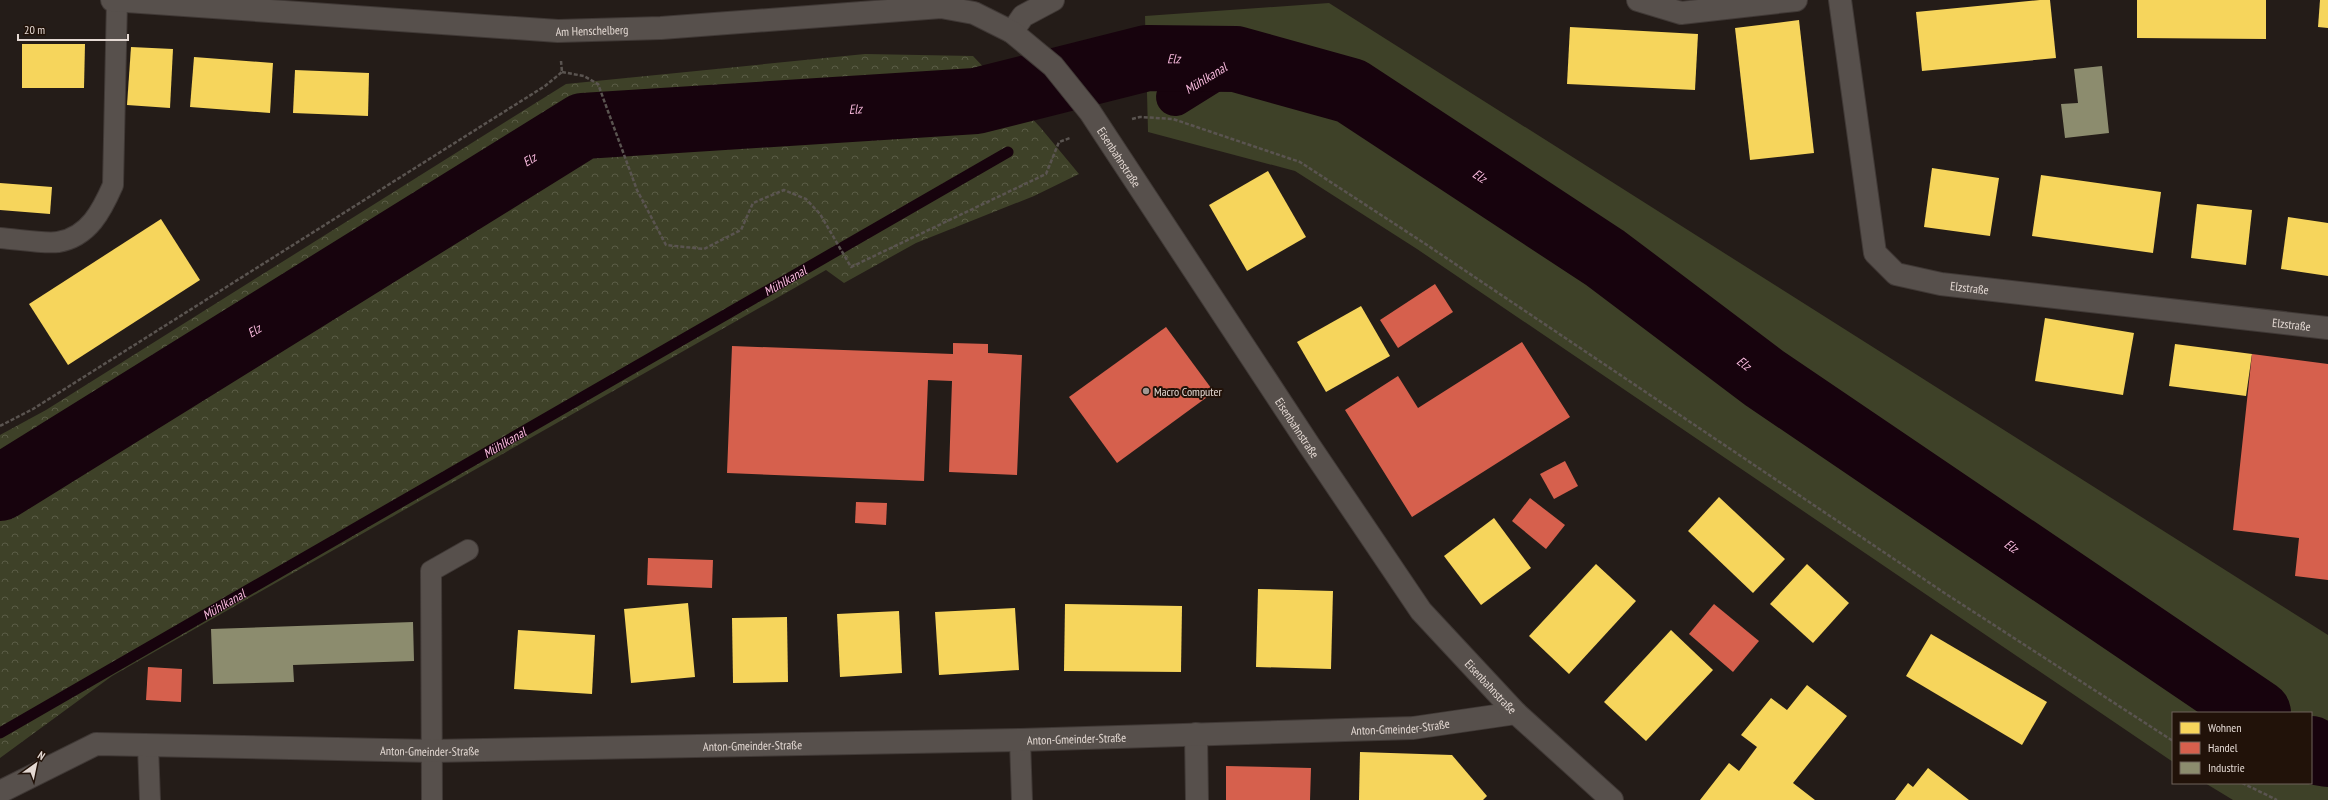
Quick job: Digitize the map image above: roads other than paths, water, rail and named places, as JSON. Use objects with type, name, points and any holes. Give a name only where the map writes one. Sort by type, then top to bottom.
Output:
[{"type":"street","name":"Am Henschelberg","points":[[112,0],[558,31],[660,28],[941,7],[974,13],[1012,32]]},
{"type":"street","points":[[1012,32],[1023,16],[1053,0]]},
{"type":"street","points":[[1638,0],[1681,13],[1796,0]]},
{"type":"street","name":"Elzstraße","points":[[1840,0],[1875,253],[1896,274],[1941,284],[2328,328]]},
{"type":"street","name":"Eisenbahnstraße","points":[[1012,32],[1043,55],[1096,120],[1309,445],[1421,611],[1516,713],[1612,800]]},
{"type":"street","name":"Anton-Gmeinder-Straße","points":[[0,792],[96,744],[432,751],[1020,740],[1413,728],[1516,713]]},
{"type":"street","points":[[1196,734],[1197,800]]},
{"type":"lane","points":[[0,238],[58,242],[85,230],[101,211],[113,185],[117,0]]},
{"type":"lane","points":[[432,800],[431,571],[468,550]]},
{"type":"lane","points":[[1020,740],[1022,800]]},
{"type":"lane","points":[[148,746],[150,800]]},
{"type":"waterway","name":"Elz","points":[[0,488],[583,126],[976,101],[1147,58],[1236,59],[1351,91],[1605,258],[1764,378],[2257,712]]},
{"type":"waterway","name":"Mühlkanal","points":[[1175,97],[1236,59]]},
{"type":"waterway","name":"Mühlkanal","points":[[0,733],[1008,152]]},
{"type":"waterway","name":"Elz","points":[[2312,750],[2316,752],[2328,754]]},
{"type":"place","name":"Macro Computer","points":[[1146,391]]}]
